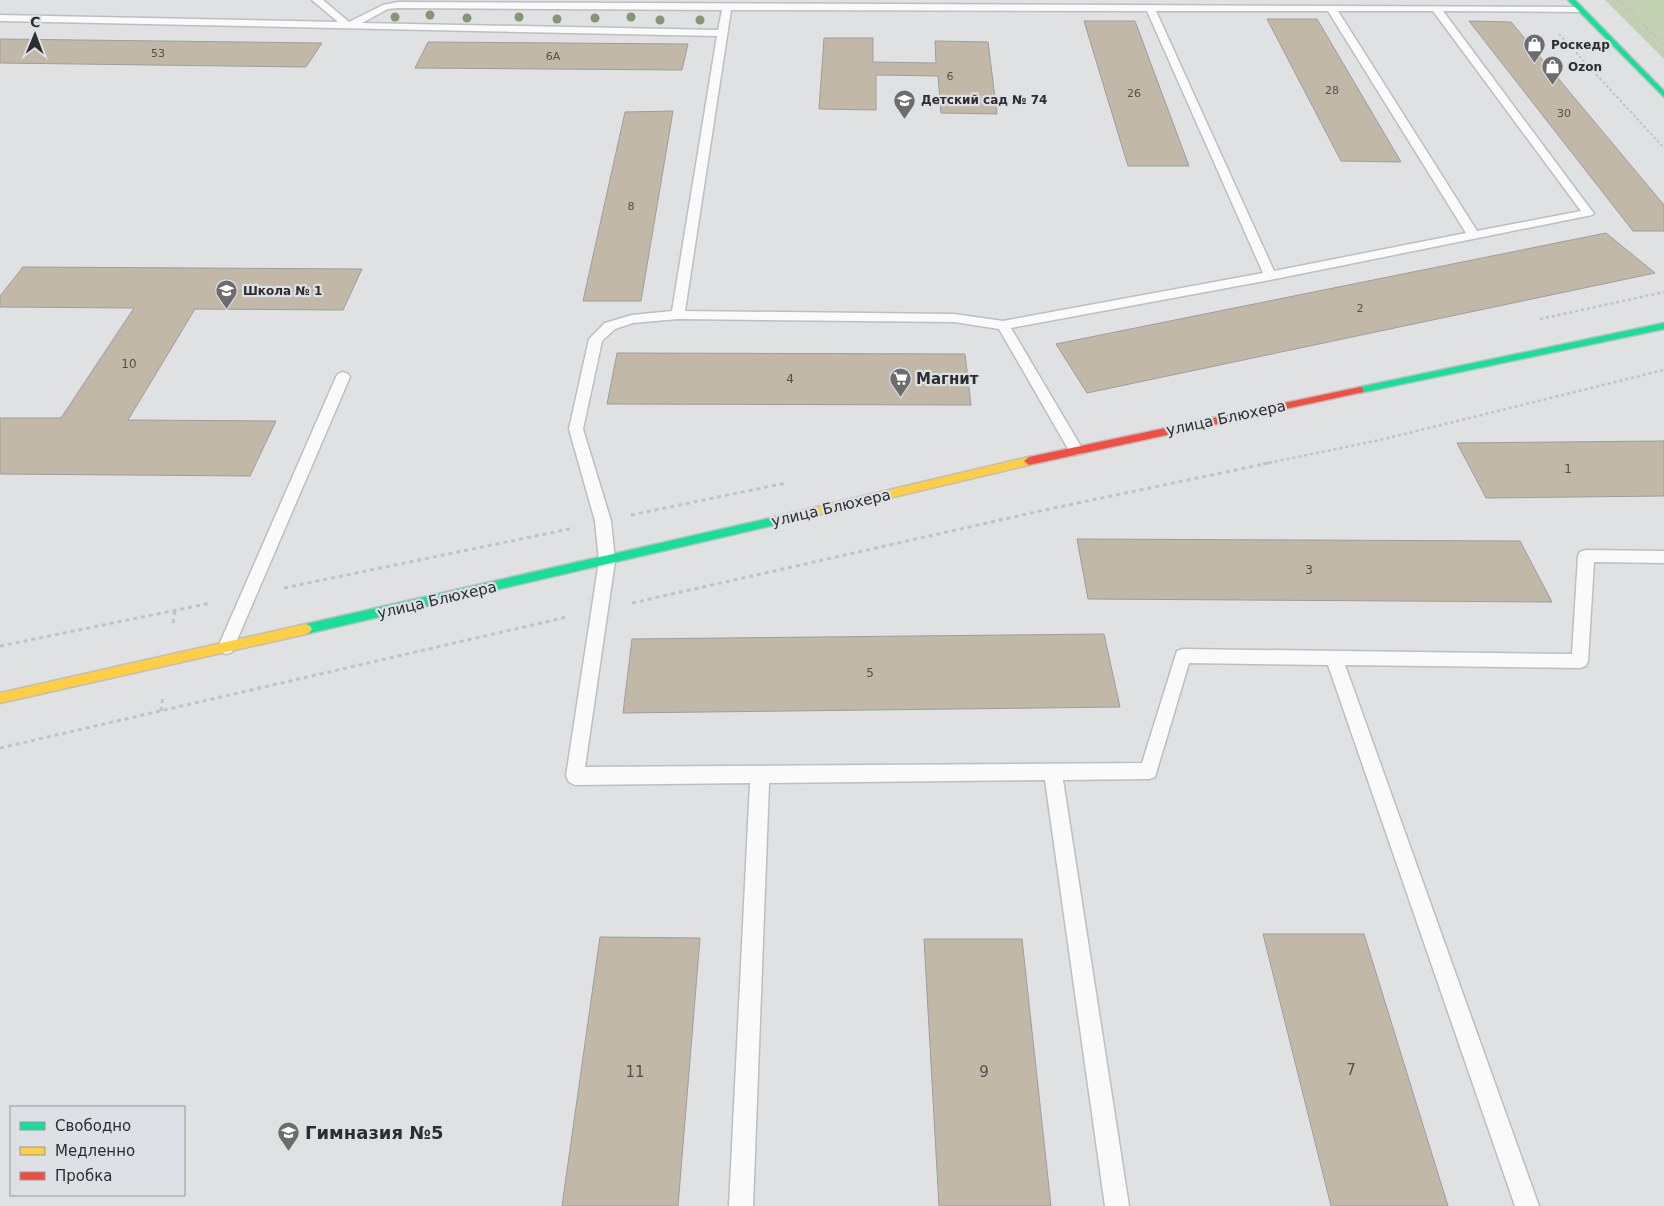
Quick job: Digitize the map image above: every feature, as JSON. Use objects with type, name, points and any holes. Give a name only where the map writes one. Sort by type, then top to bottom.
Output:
[{"type":"street","points":[[1571,0],[1664,95]]},
{"type":"street","name":"улица Блюхера","points":[[0,698],[608,561],[1076,450],[1664,326]]},
{"type":"lane","points":[[317,0],[348,26]]},
{"type":"lane","points":[[348,26],[386,7],[398,5],[667,3],[727,7],[1076,4],[1150,8],[1232,4],[1331,8],[1579,9]]},
{"type":"lane","points":[[678,315],[727,7]]},
{"type":"lane","points":[[1150,8],[1270,276]]},
{"type":"lane","points":[[1331,8],[1474,236]]},
{"type":"lane","points":[[1436,8],[1588,213],[1270,276],[1003,325],[954,318],[678,315],[632,319],[610,326],[596,339],[576,429],[604,521],[608,561],[575,776],[1149,772],[1183,656],[1580,662],[1586,556],[1664,557]]},
{"type":"lane","points":[[0,18],[722,33]]},
{"type":"lane","points":[[1003,325],[1076,450]]},
{"type":"lane","points":[[226,647],[343,377]]},
{"type":"lane","points":[[1334,658],[1527,1206]]},
{"type":"lane","points":[[1053,772],[1117,1206]]},
{"type":"lane","points":[[741,1206],[760,775]]},
{"type":"path","points":[[1618,0],[1664,45]]},
{"type":"path","points":[[1536,9],[1664,148]]},
{"type":"path","points":[[1539,320],[1664,292]]},
{"type":"path","points":[[0,748],[1049,509],[1380,440],[1664,370]]},
{"type":"path","points":[[0,646],[248,596],[788,482]]},
{"type":"green space","points":[[1605,0],[1664,0],[1664,59]]},
{"type":"building","points":[[1267,19],[1317,19],[1401,162],[1341,161]]},
{"type":"building","points":[[1084,21],[1135,21],[1189,166],[1128,166]]},
{"type":"building","points":[[1469,21],[1511,22],[1664,205],[1664,231],[1633,231]]},
{"type":"building","points":[[824,38],[873,38],[873,62],[936,63],[935,41],[988,42],[997,114],[941,113],[938,76],[876,75],[876,110],[819,109]]},
{"type":"building","points":[[0,39],[322,43],[306,67],[0,63]]},
{"type":"building","points":[[428,42],[688,44],[682,70],[415,68]]},
{"type":"building","points":[[673,111],[641,301],[583,301],[625,112]]},
{"type":"building","points":[[1606,233],[1655,273],[1087,393],[1056,344]]},
{"type":"building","points":[[23,267],[362,269],[343,310],[195,309],[128,420],[276,421],[250,476],[0,474],[0,418],[61,418],[134,308],[0,307],[0,296]]},
{"type":"building","points":[[617,353],[965,354],[971,405],[607,404]]},
{"type":"building","points":[[1664,441],[1664,496],[1486,498],[1457,443]]},
{"type":"building","points":[[1077,539],[1520,541],[1552,602],[1088,599]]},
{"type":"building","points":[[1104,634],[1120,707],[623,713],[632,639]]},
{"type":"building","points":[[1263,934],[1364,934],[1448,1206],[1331,1206]]},
{"type":"building","points":[[600,937],[700,938],[678,1206],[562,1206]]},
{"type":"building","points":[[924,939],[1022,939],[1051,1206],[939,1206]]},
{"type":"traffic: fast","points":[[1571,0],[1664,95]]},
{"type":"traffic: fast","points":[[1360,390],[1664,326]]},
{"type":"traffic: fast","points":[[306,629],[779,520]]},
{"type":"traffic: slow","points":[[779,520],[1029,461]]},
{"type":"traffic: slow","points":[[0,698],[306,629]]},
{"type":"traffic: jam","points":[[1029,461],[1360,390]]},
{"type":"place","name":"Роскедр","points":[[1535,64]]},
{"type":"place","name":"Ozon","points":[[1552,86]]},
{"type":"place","name":"Детский сад № 74","points":[[905,119]]},
{"type":"place","name":"Школа № 1","points":[[227,310]]},
{"type":"place","name":"Магнит","points":[[900,398]]},
{"type":"place","name":"Гимназия №5","points":[[289,1151]]}]
